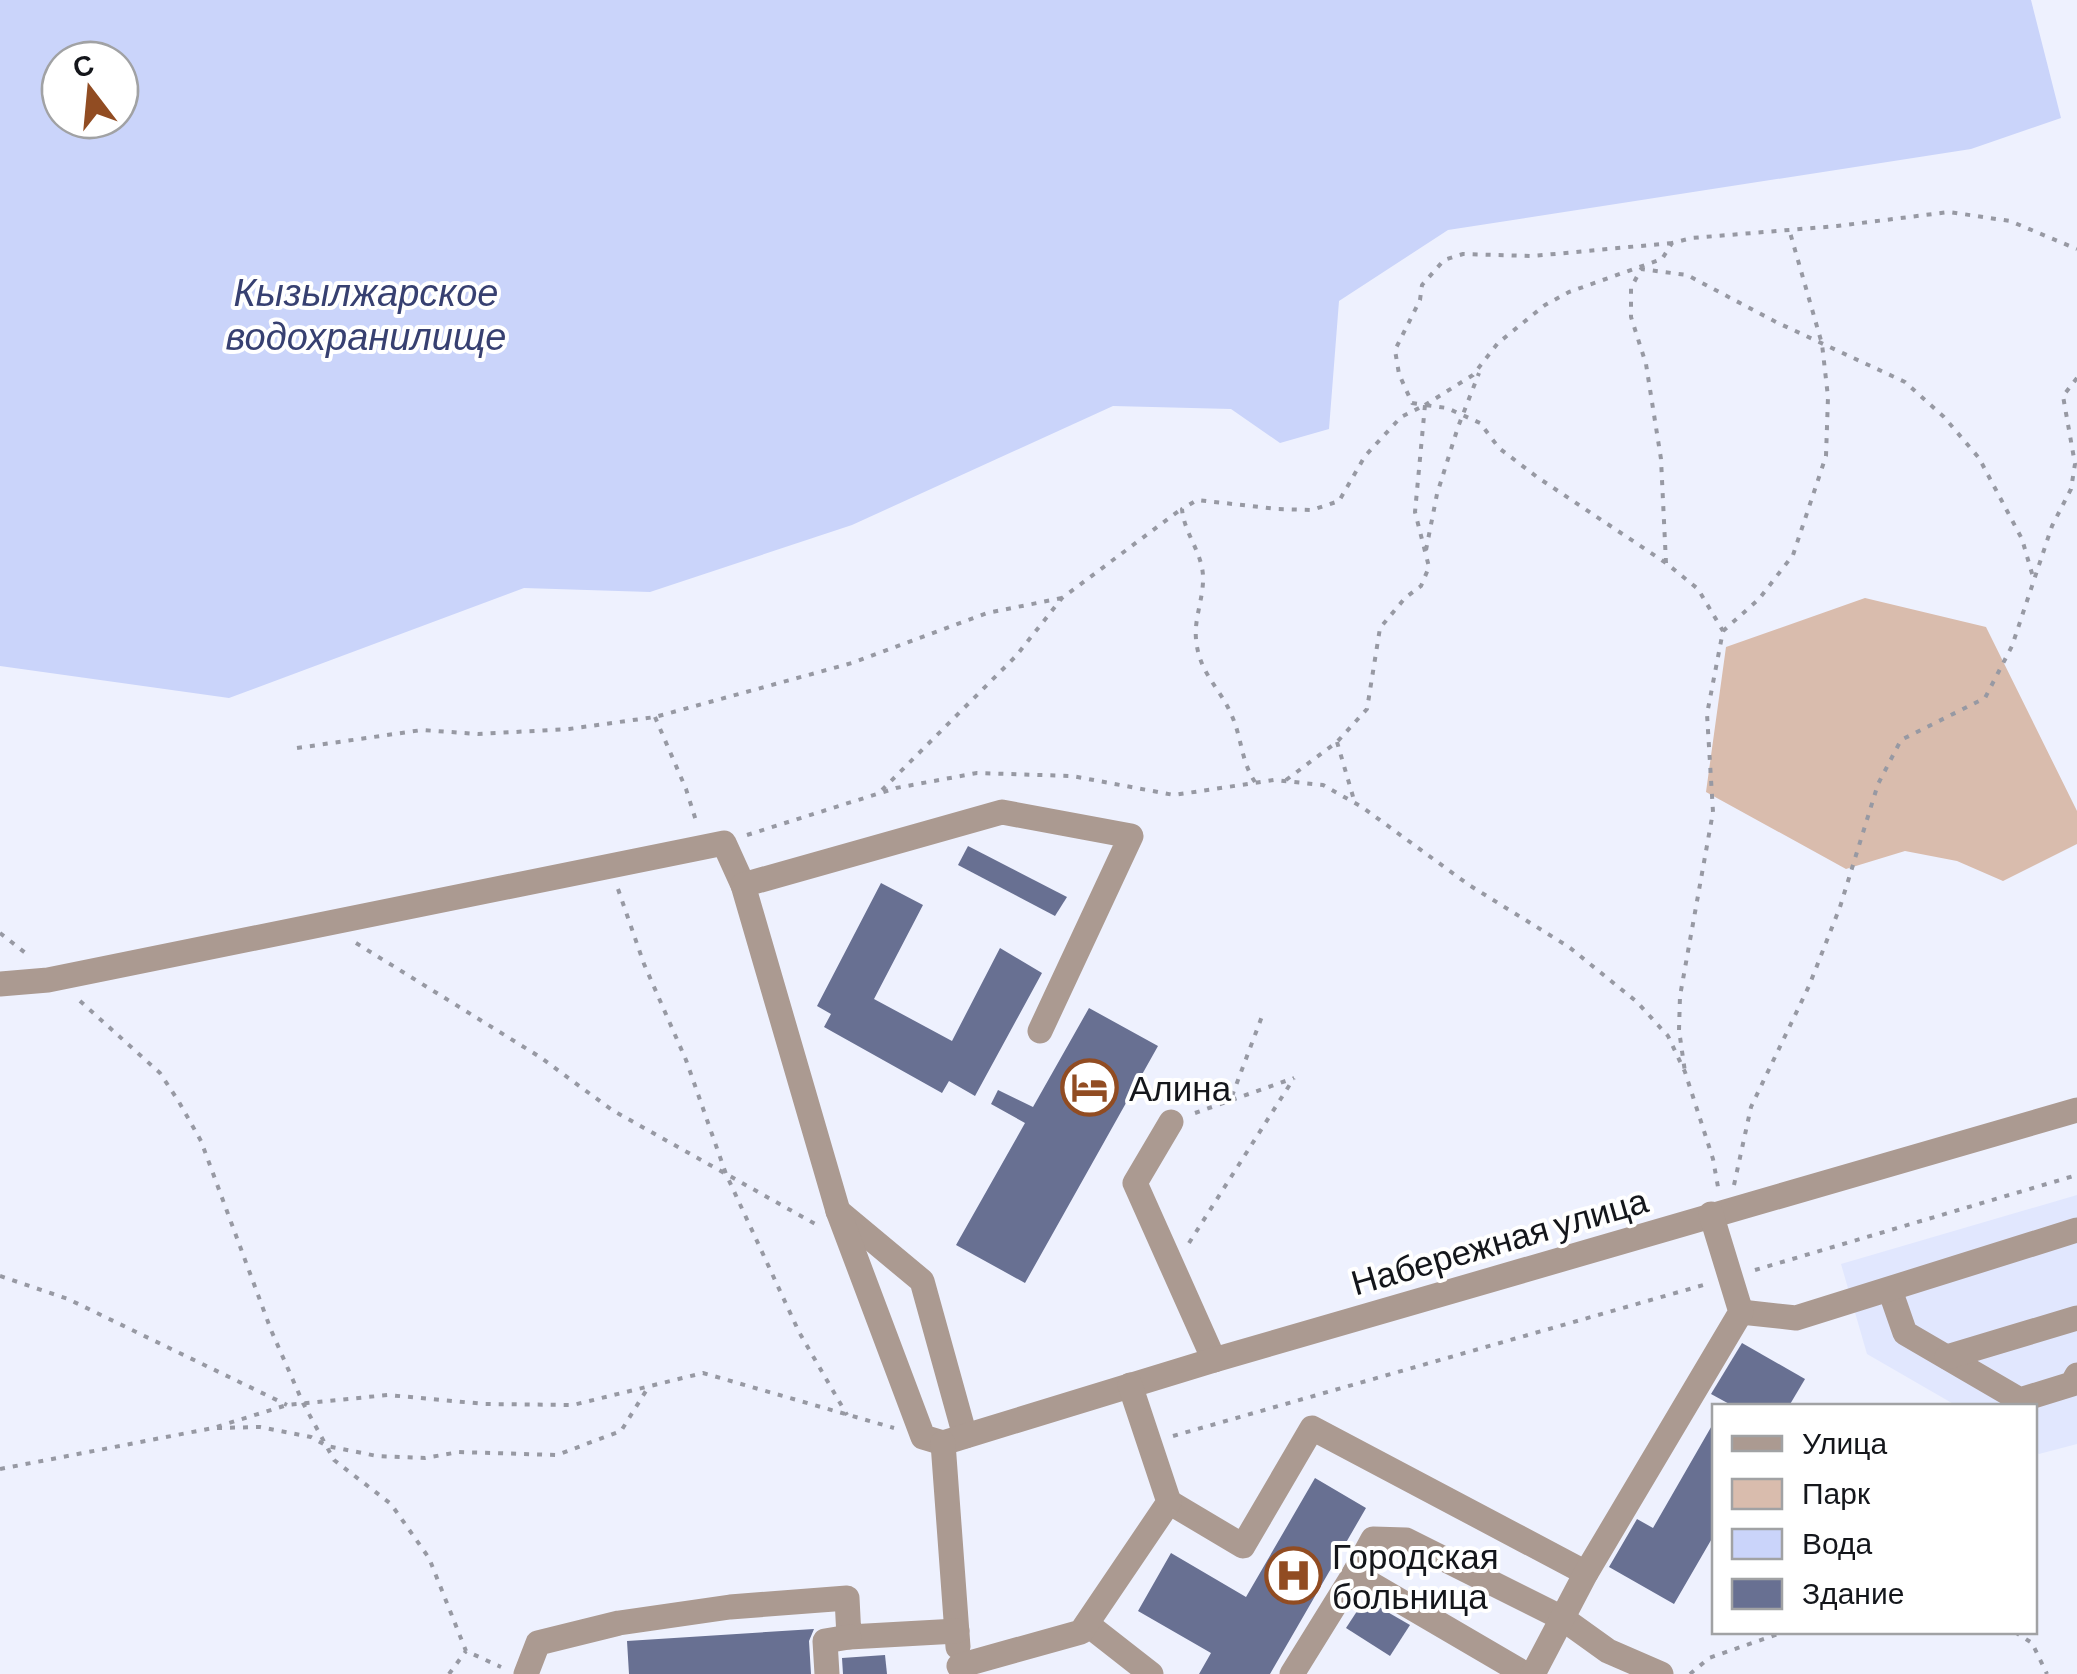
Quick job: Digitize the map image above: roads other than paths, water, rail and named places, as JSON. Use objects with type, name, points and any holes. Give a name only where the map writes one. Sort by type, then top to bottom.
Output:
[{"type":"street","points":[[743,886],[1002,812],[1132,836],[1040,1032]]},
{"type":"street","points":[[0,984],[56,978],[714,845],[743,886],[850,1243],[944,1439]]},
{"type":"street","name":"Набережная улица","points":[[944,1439],[1130,1386],[1715,1202],[2077,1110]]},
{"type":"street","points":[[1171,1122],[1135,1182],[1214,1360]]},
{"type":"street","points":[[1533,1674],[1586,1572],[1741,1312],[1715,1202]]},
{"type":"street","points":[[838,1211],[922,1282],[944,1439],[960,1670],[1081,1632],[1169,1502]]},
{"type":"street","points":[[1741,1312],[1796,1318],[2077,1230]]},
{"type":"street","points":[[1890,1290],[1905,1332],[2020,1400],[2072,1384],[2077,1375]]},
{"type":"street","points":[[1947,1357],[2077,1318]]},
{"type":"street","points":[[1130,1386],[1169,1502],[1243,1546],[1312,1428],[1586,1572]]},
{"type":"street","points":[[1292,1674],[1374,1539],[1406,1540],[1562,1618],[1608,1651],[1661,1674]]},
{"type":"street","points":[[1354,1574],[1525,1674]]},
{"type":"street","points":[[526,1674],[538,1643],[619,1622],[730,1607],[847,1598],[849,1637]]},
{"type":"street","points":[[1087,1624],[1151,1674]]},
{"type":"street","points":[[826,1674],[825,1640],[957,1630]]},
{"type":"water","name":"Кызылжарское водохранилище","points":[[0,0],[2031,0],[2061,118],[1971,149],[1448,230],[1339,301],[1329,429],[1280,443],[1231,409],[1113,406],[852,525],[650,592],[524,588],[229,698],[0,666]]},
{"type":"place","name":"Алина","points":[[1090,1087]]},
{"type":"place","name":"Городская больница","points":[[1293,1575]]}]
